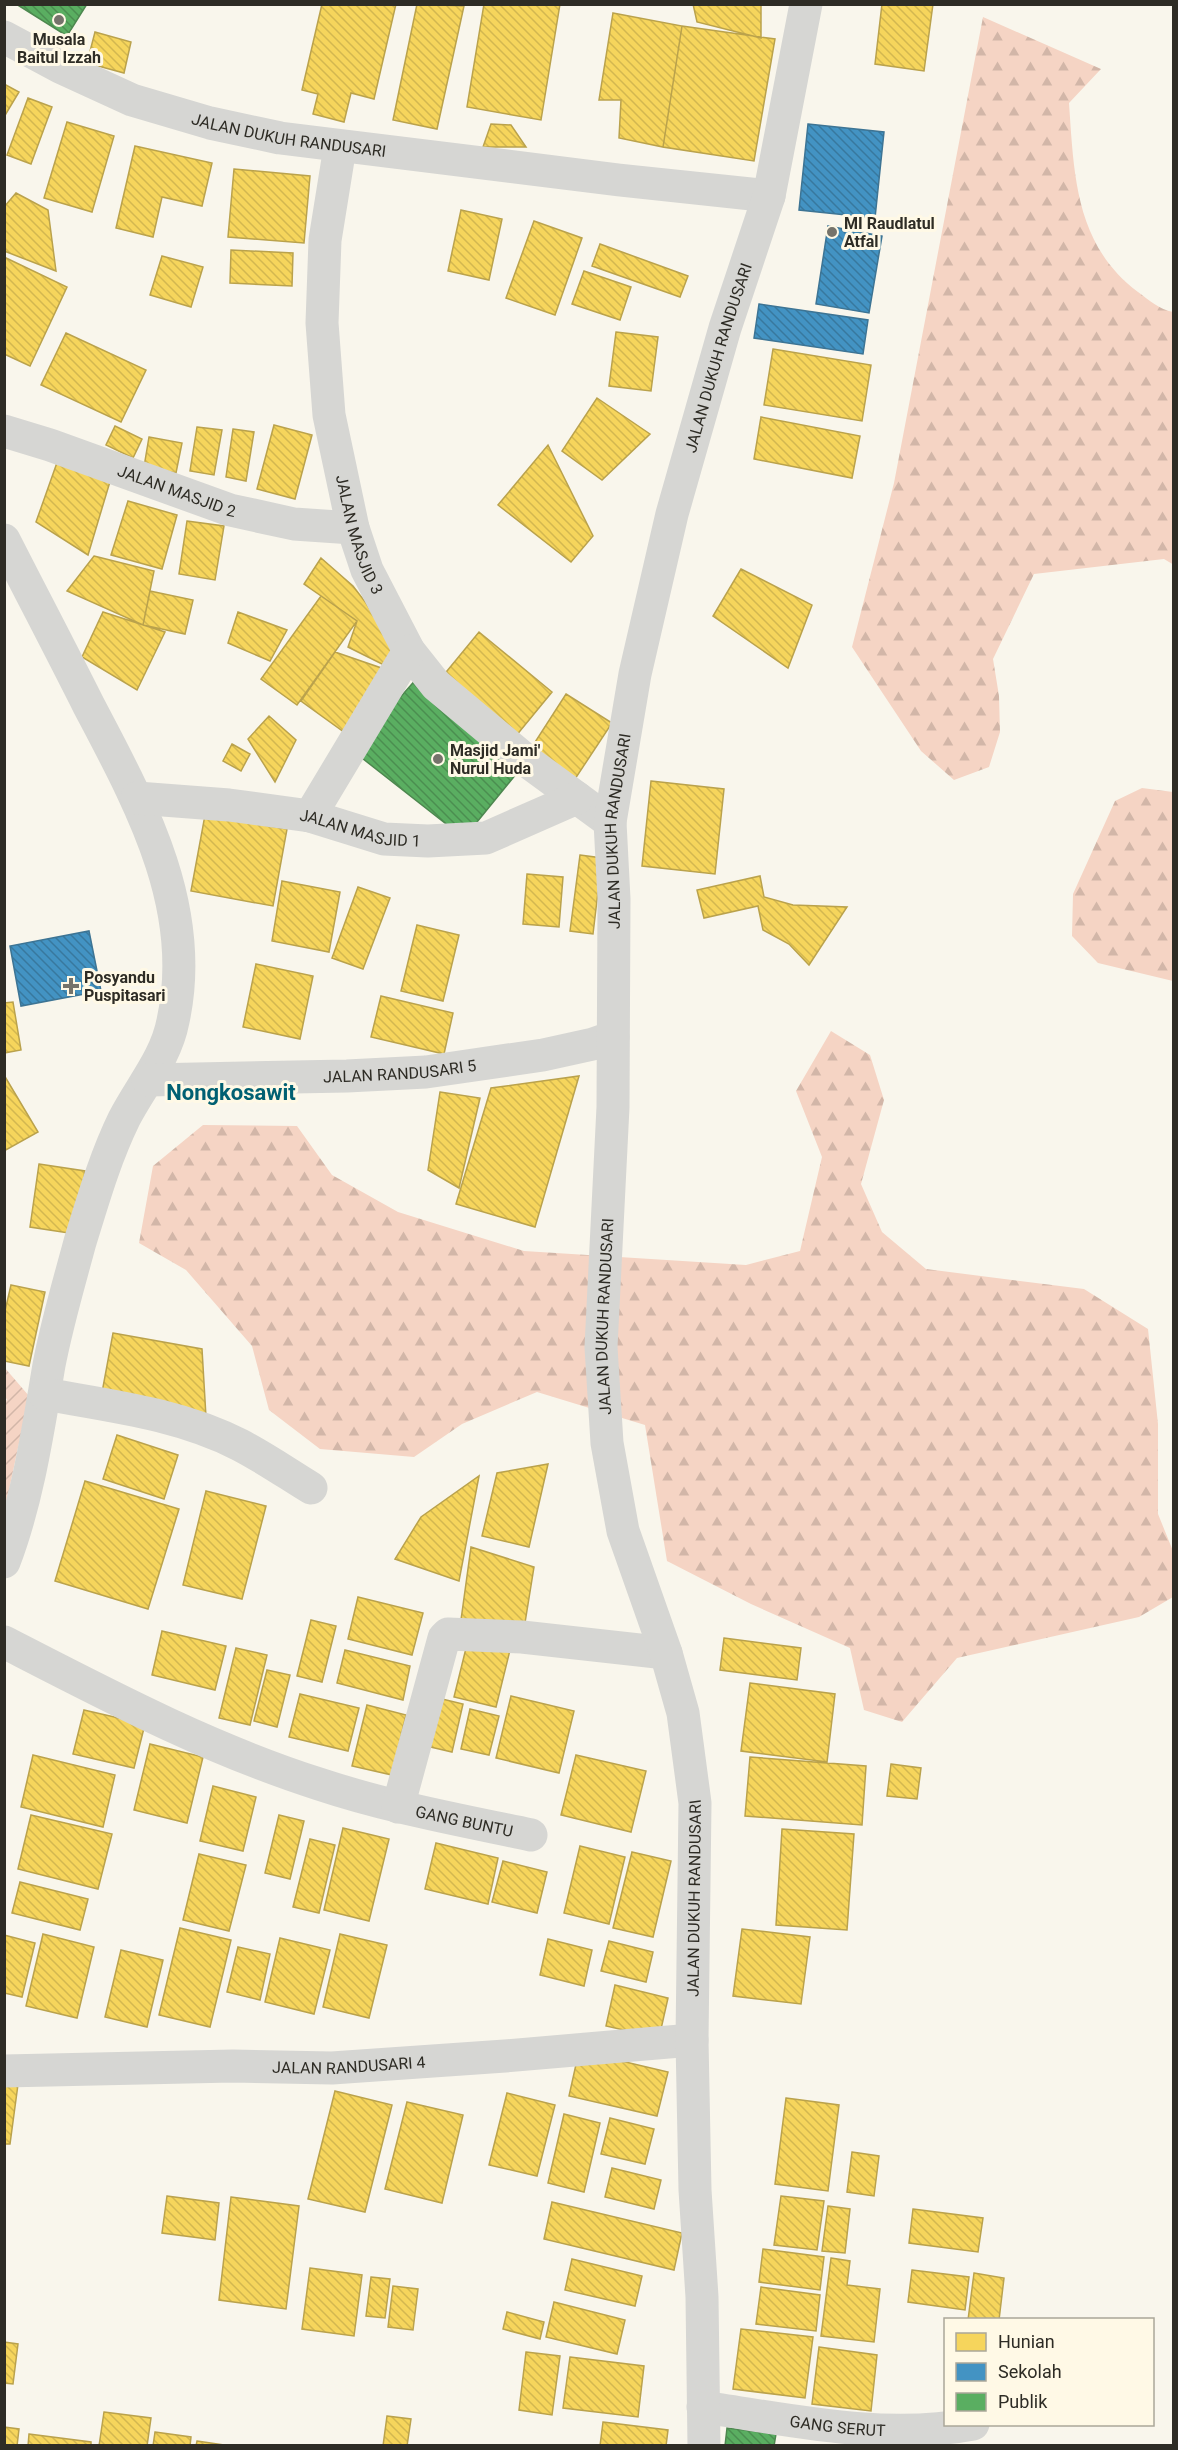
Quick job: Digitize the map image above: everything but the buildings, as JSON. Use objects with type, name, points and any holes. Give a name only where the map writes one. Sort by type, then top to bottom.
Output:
[{"type":"street","name":"JALAN DUKUH RANDUSARI","points":[[704,2445],[702,2297],[695,2190],[692,2040],[695,1803],[683,1713],[666,1653],[623,1531],[607,1443],[601,1347],[613,1107],[614,899],[610,822],[635,674],[672,514],[725,328],[769,196],[806,4]]},
{"type":"street","name":"JALAN DUKUH RANDUSARI","points":[[4,37],[60,67],[132,100],[210,123],[280,138],[340,147],[769,196]]},
{"type":"street","name":"JALAN MASJID 3","points":[[340,147],[325,240],[322,323],[329,416],[353,528],[367,570],[409,651],[436,685],[528,762],[610,822]]},
{"type":"street","name":"JALAN MASJID 2","points":[[4,431],[51,445],[230,510],[294,524],[353,528]]},
{"type":"street","points":[[4,540],[137,798],[160,855],[173,903],[178,949],[178,985],[173,1021],[165,1048],[118,1132],[97,1186],[65,1295],[26,1489],[4,1562]]},
{"type":"street","points":[[310,816],[409,651]]},
{"type":"street","name":"JALAN MASJID 1","points":[[137,798],[229,805],[310,816],[384,839],[428,841],[486,838],[577,798]]},
{"type":"street","name":"JALAN RANDUSARI 5","points":[[148,1080],[426,1072],[543,1055],[613,1037]]},
{"type":"street","points":[[45,1394],[145,1412],[179,1421],[239,1444],[311,1488]]},
{"type":"street","points":[[398,1807],[444,1638],[448,1634],[522,1637],[666,1653]]},
{"type":"street","name":"GANG BUNTU","points":[[4,1641],[126,1705],[222,1749],[319,1785],[398,1807],[531,1835]]},
{"type":"street","name":"JALAN RANDUSARI 4","points":[[4,2071],[233,2066],[332,2068],[692,2040]]},
{"type":"street","name":"GANG SERUT","points":[[703,2407],[845,2428],[911,2429],[948,2426]]},
{"type":"green space","points":[[983,17],[1101,69],[1069,103],[1076,182],[1090,230],[1101,253],[1117,273],[1138,292],[1159,307],[1173,312],[1174,565],[1164,559],[1034,574],[993,659],[999,696],[1000,732],[989,767],[954,780],[921,751],[852,647],[894,483]]},
{"type":"green space","points":[[1142,788],[1173,792],[1173,981],[1098,963],[1072,936],[1073,894],[1115,801]]},
{"type":"green space","points":[[831,1031],[870,1055],[884,1100],[861,1184],[882,1232],[926,1269],[1084,1289],[1148,1329],[1158,1424],[1158,1514],[1173,1551],[1173,1597],[1139,1617],[957,1658],[902,1722],[864,1710],[850,1648],[751,1604],[667,1561],[645,1425],[537,1392],[462,1424],[414,1457],[320,1449],[269,1410],[252,1346],[186,1270],[139,1243],[153,1166],[203,1125],[297,1126],[332,1175],[398,1212],[524,1251],[746,1265],[800,1251],[822,1157],[796,1091]]},
{"type":"green space","points":[[5,1368],[29,1396],[5,1509],[4,1406],[7,1399],[5,1398]]},
{"type":"place","name":"Musala Baitul Izzah","points":[[59,20]]},
{"type":"place","name":"MI Raudlatul Atfal","points":[[832,232]]},
{"type":"place","name":"Masjid Jami' Nurul Huda","points":[[438,759]]},
{"type":"place","name":"Posyandu Puspitasari","points":[[71,986]]},
{"type":"district","name":"Nongkosawit","points":[[231,1092]]}]
